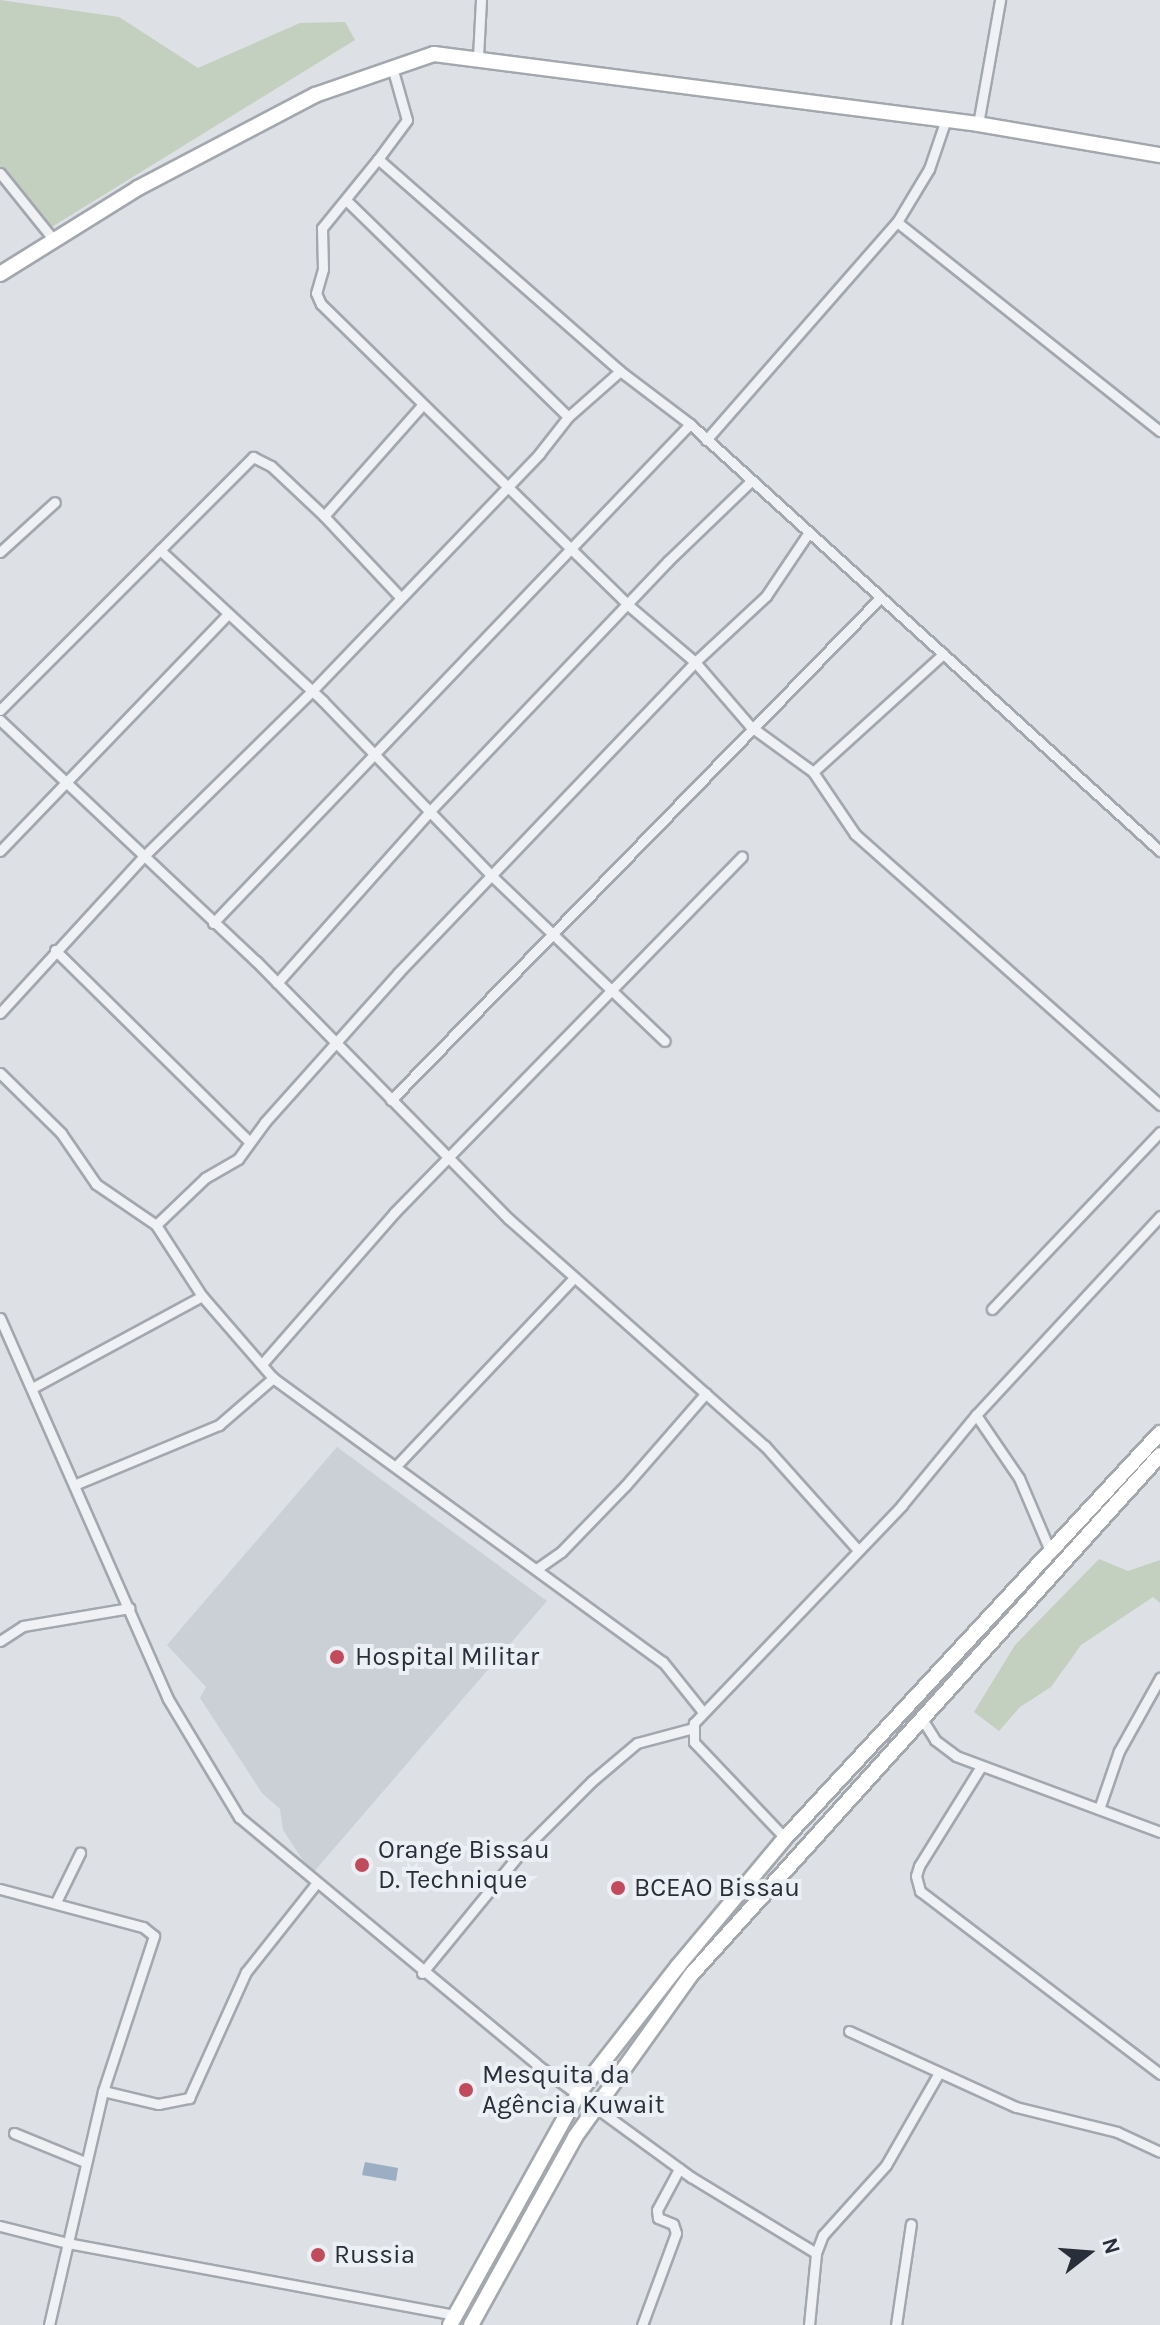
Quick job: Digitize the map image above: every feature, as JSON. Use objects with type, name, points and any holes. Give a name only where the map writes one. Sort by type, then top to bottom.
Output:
[{"type":"main road","points":[[0,274],[53,239],[315,95],[434,54],[478,57],[946,119],[1160,155]]},
{"type":"main road","points":[[453,2320],[578,2094],[785,1838],[1052,1556],[1160,1433]]},
{"type":"main road","points":[[471,2325],[594,2107],[691,1975],[1160,1455]]},
{"type":"street","points":[[478,57],[481,0]]},
{"type":"street","points":[[978,124],[1000,0]]},
{"type":"street","points":[[392,67],[407,120],[320,232],[323,269],[317,298],[628,605],[695,662],[750,726],[813,772],[855,834],[1160,1105]]},
{"type":"street","points":[[706,440],[897,222],[929,169],[946,119]]},
{"type":"street","points":[[378,159],[620,371],[690,424],[807,535],[1160,851]]},
{"type":"street","points":[[0,173],[53,239]]},
{"type":"street","points":[[346,200],[568,417]]},
{"type":"street","points":[[897,222],[1160,431]]},
{"type":"street","points":[[0,1013],[142,858],[311,692],[505,484],[539,454],[568,417],[620,371]]},
{"type":"street","points":[[324,516],[423,404]]},
{"type":"street","points":[[213,923],[690,424]]},
{"type":"street","points":[[0,710],[253,457],[271,466],[324,516],[401,598]]},
{"type":"street","points":[[277,983],[430,811],[750,482]]},
{"type":"street","points":[[0,552],[55,502]]},
{"type":"street","points":[[156,1225],[205,1178],[232,1165],[334,1043],[491,875],[695,662],[766,596],[807,535]]},
{"type":"street","points":[[160,550],[311,692],[491,875],[665,1041]]},
{"type":"street","points":[[391,1100],[552,931],[632,855],[750,726],[879,599]]},
{"type":"street","points":[[0,851],[67,785],[120,723],[228,614]]},
{"type":"street","points":[[813,772],[943,654]]},
{"type":"street","points":[[0,720],[277,983],[391,1100],[574,1278],[765,1446],[858,1550]]},
{"type":"street","points":[[262,1364],[449,1157],[742,857]]},
{"type":"street","points":[[55,950],[249,1141]]},
{"type":"street","points":[[0,1073],[61,1133],[96,1184],[156,1225],[202,1296],[273,1378],[397,1465],[663,1662],[703,1712]]},
{"type":"street","points":[[992,1309],[1160,1132]]},
{"type":"street","points":[[422,1973],[521,1852],[592,1781],[637,1743],[690,1729],[858,1550],[976,1415],[1160,1216]]},
{"type":"street","points":[[397,1465],[574,1278]]},
{"type":"street","points":[[34,1387],[202,1296]]},
{"type":"street","points":[[0,1318],[34,1387],[168,1699],[225,1799],[252,1831],[422,1973],[594,2107],[679,2169],[816,2253]]},
{"type":"street","points":[[74,1485],[219,1425],[273,1378]]},
{"type":"street","points":[[538,1568],[561,1552],[614,1497],[706,1393]]},
{"type":"street","points":[[976,1415],[1019,1478],[1052,1556]]},
{"type":"street","points":[[0,1641],[23,1626],[129,1608]]},
{"type":"street","points":[[1099,1809],[1119,1751],[1160,1678]]},
{"type":"street","points":[[922,1719],[944,1749],[980,1768],[1160,1832]]},
{"type":"street","points":[[690,1729],[701,1751],[785,1838]]},
{"type":"street","points":[[980,1768],[919,1866],[916,1876],[920,1891],[1160,2074]]},
{"type":"street","points":[[56,1902],[80,1853]]},
{"type":"street","points":[[103,2091],[158,2104],[189,2098],[246,1972],[315,1885]]},
{"type":"street","points":[[0,1889],[143,1927],[154,1936],[103,2091],[49,2325]]},
{"type":"street","points":[[849,2031],[1039,2116],[1117,2132],[1160,2152]]},
{"type":"street","points":[[809,2325],[816,2253],[832,2222],[899,2147],[939,2073]]},
{"type":"street","points":[[14,2133],[85,2162]]},
{"type":"street","points":[[642,2325],[676,2233],[673,2224],[658,2218],[657,2210],[679,2169]]},
{"type":"street","points":[[896,2325],[911,2224]]},
{"type":"street","points":[[0,2226],[67,2243],[453,2320]]},
{"type":"shaded area","name":"Hospital Militar","points":[[337,1447],[547,1601],[312,1874],[283,1830],[280,1809],[262,1793],[200,1698],[206,1687],[167,1645]]},
{"type":"green space","points":[[0,0],[119,17],[198,68],[300,23],[345,22],[355,40],[50,228],[0,168]]},
{"type":"green space","points":[[1099,1559],[1128,1571],[1160,1560],[1160,1603],[1153,1597],[1081,1645],[1051,1687],[1020,1707],[999,1731],[974,1712],[1015,1645]]},
{"type":"water","points":[[365,2162],[398,2168],[396,2181],[362,2175]]},
{"type":"place","name":"Hospital Militar","points":[[337,1657]]},
{"type":"place","name":"Orange Bissau D. Technique","points":[[362,1865]]},
{"type":"place","name":"BCEAO Bissau","points":[[618,1888]]},
{"type":"place","name":"Mesquita da Agência Kuwait","points":[[466,2090]]},
{"type":"place","name":"Russia","points":[[318,2255]]}]
